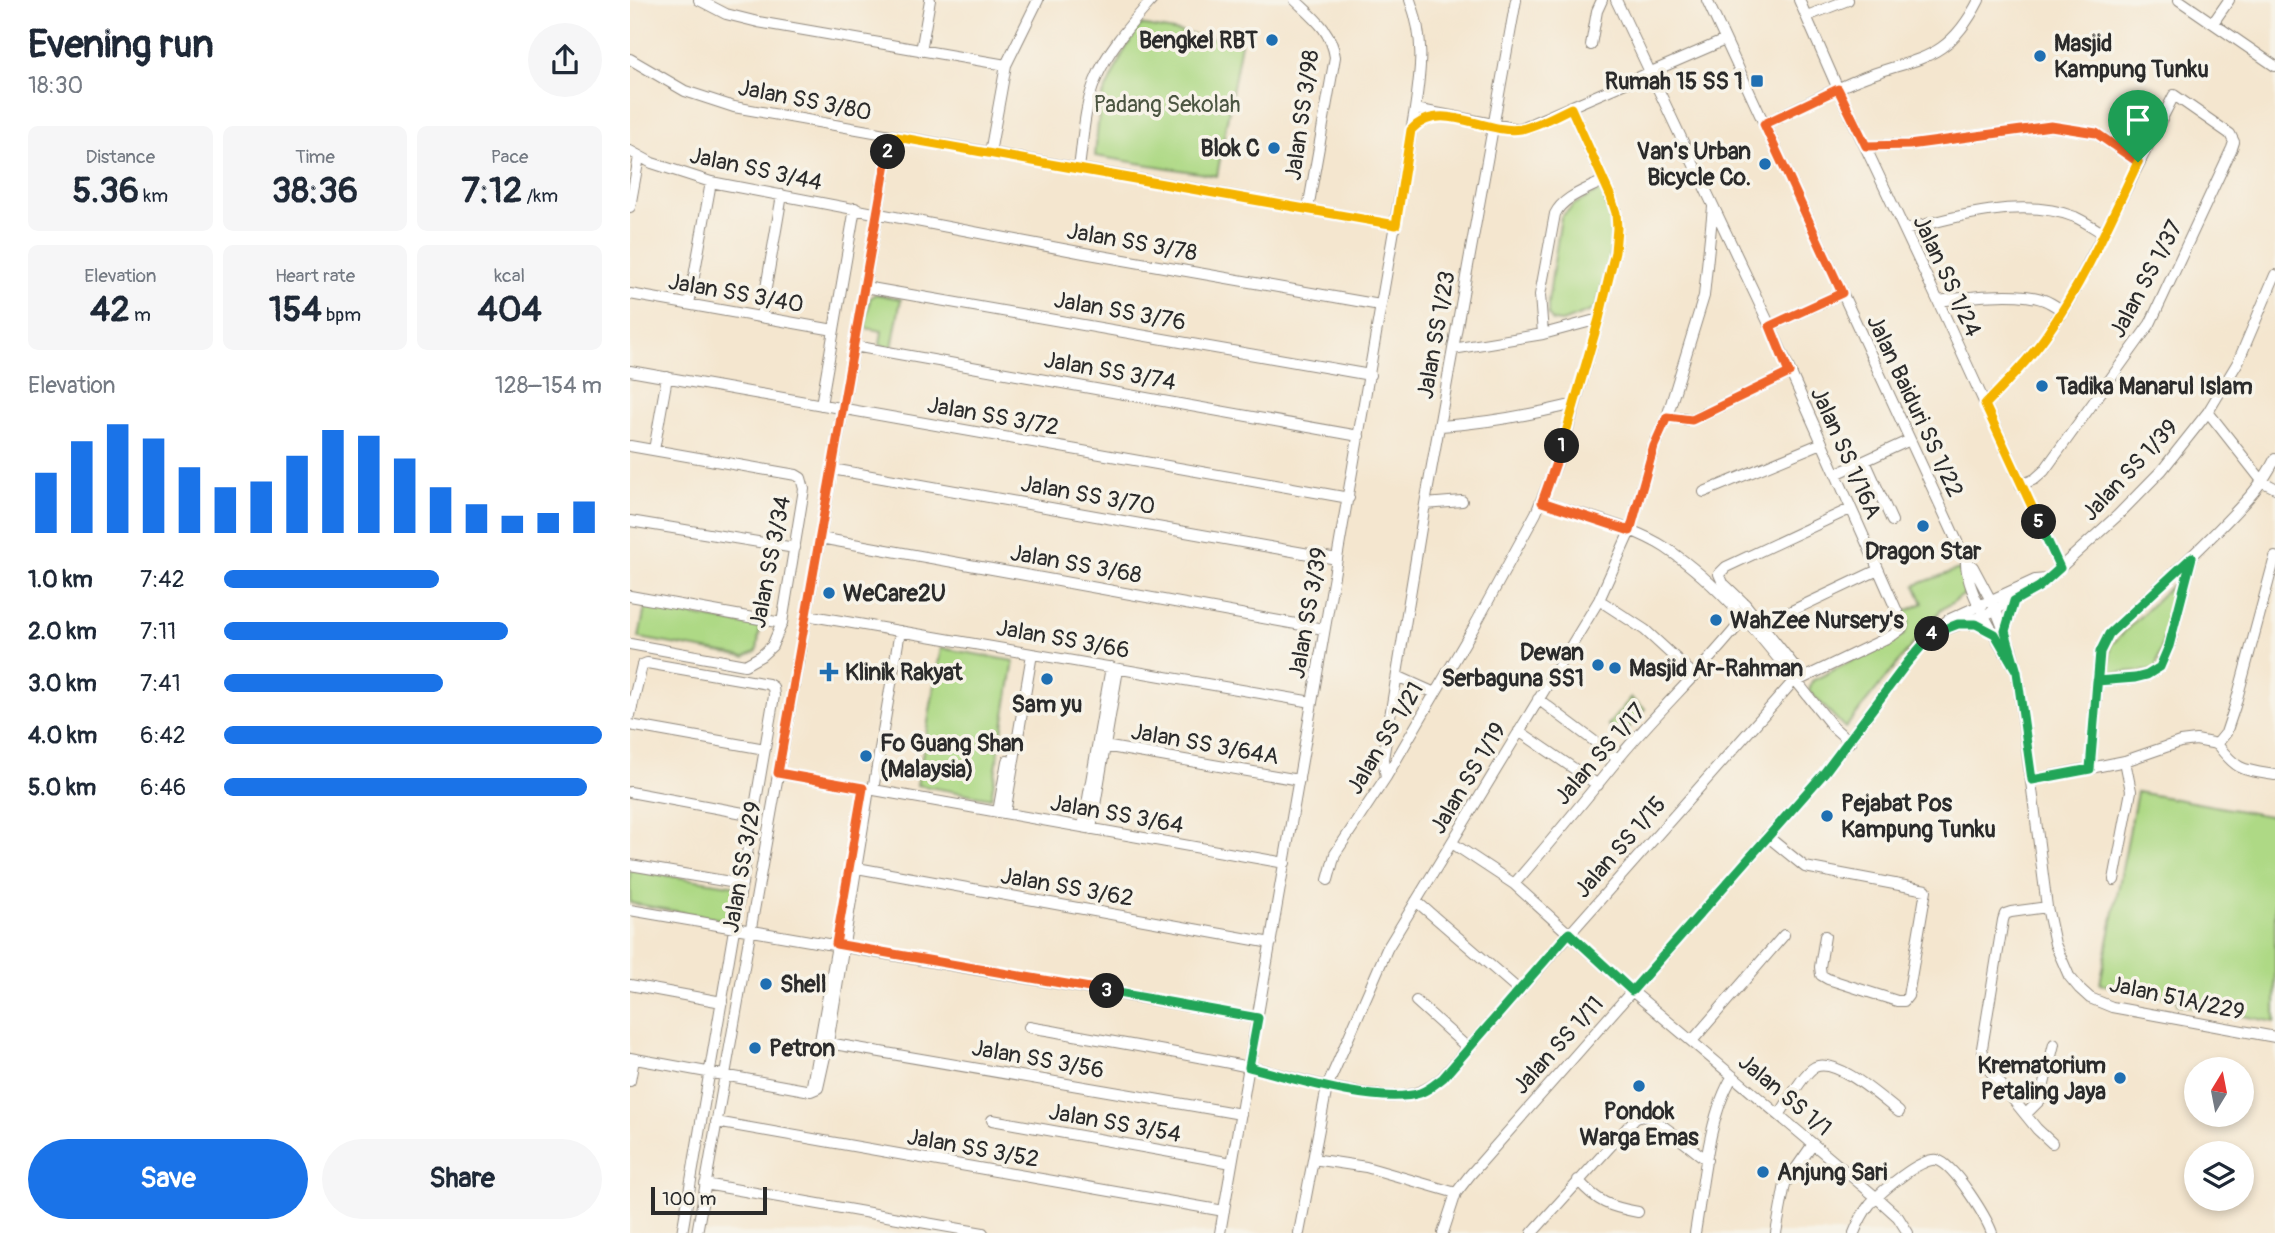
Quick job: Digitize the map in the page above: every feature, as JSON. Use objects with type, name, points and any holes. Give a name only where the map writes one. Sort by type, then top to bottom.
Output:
[{"type":"street","points":[[699,0],[726,14],[758,22],[1006,65]]},
{"type":"street","points":[[922,51],[930,0]]},
{"type":"street","points":[[990,153],[1006,65],[1038,0]]},
{"type":"street","points":[[1079,168],[1094,82],[1103,63],[1125,31],[1152,0]]},
{"type":"street","name":"Jalan SS 3/98","points":[[1295,0],[1323,26],[1333,44],[1335,57],[1308,209]]},
{"type":"street","name":"Jalan SS 3/39","points":[[1220,1233],[1415,109],[1422,55],[1419,27],[1410,0]]},
{"type":"street","name":"Jalan SS 1/23","points":[[1385,777],[1383,759],[1516,0]]},
{"type":"street","points":[[1591,45],[1597,11],[1602,0]]},
{"type":"street","points":[[1616,0],[1651,72]]},
{"type":"street","name":"Jalan Baiduri SS 1/22","points":[[1707,0],[1966,561]]},
{"type":"street","name":"Jalan SS 1/24","points":[[1799,0],[2060,568]]},
{"type":"street","points":[[1807,16],[1848,0]]},
{"type":"street","points":[[1764,124],[1859,79],[1903,66],[1938,51],[1964,28],[1979,0]]},
{"type":"street","points":[[2179,0],[2275,66]]},
{"type":"street","points":[[2213,23],[2230,0]]},
{"type":"street","points":[[1415,109],[1519,130],[1725,40]]},
{"type":"street","name":"Jalan SS 3/80","points":[[630,58],[685,91],[734,107],[1396,225]]},
{"type":"street","name":"Jalan SS 1/16A","points":[[1651,72],[1770,326],[1900,618],[1901,629],[1893,635],[1799,679]]},
{"type":"street","name":"Jalan SS 1/37","points":[[2021,485],[2035,479],[2044,471],[2150,324],[2234,142],[2230,134],[2174,95],[2138,162]]},
{"type":"street","name":"Jalan SS 1/21","points":[[1328,880],[1335,854],[1385,777],[1474,627],[1542,502],[1561,453],[1599,319],[1615,252],[1617,228],[1616,213],[1571,108]]},
{"type":"street","points":[[1411,130],[1425,119],[1450,118]]},
{"type":"street","points":[[1866,146],[1909,145],[2051,126],[2096,133],[2138,162],[2063,311],[2044,339],[1985,405]]},
{"type":"street","name":"Jalan SS 3/29","points":[[696,1233],[891,136]]},
{"type":"street","points":[[630,207],[634,154]]},
{"type":"street","name":"Jalan SS 3/44","points":[[634,154],[677,173],[711,182],[877,213]]},
{"type":"street","points":[[1543,334],[1540,295],[1555,214],[1566,200],[1602,181]]},
{"type":"street","points":[[690,304],[711,182]]},
{"type":"street","points":[[761,317],[782,195]]},
{"type":"street","name":"Jalan SS 1/19","points":[[1299,1233],[1327,1087],[1387,949],[1599,600],[1630,531],[1654,446],[1667,417],[1704,296],[1713,206]]},
{"type":"street","points":[[821,405],[855,208]]},
{"type":"street","points":[[1905,230],[1983,212],[2025,209],[2052,211],[2075,217],[2103,233]]},
{"type":"street","name":"Jalan SS 3/78","points":[[877,213],[1067,250],[1380,304]]},
{"type":"street","name":"Jalan SS 1/39","points":[[1985,615],[1996,610],[2035,580],[2047,579],[2117,516],[2162,470],[2208,412],[2238,362],[2275,275]]},
{"type":"street","name":"Jalan SS 3/76","points":[[864,287],[1370,375]]},
{"type":"street","points":[[1770,326],[1842,293]]},
{"type":"street","name":"Jalan SS 3/40","points":[[630,294],[834,330]]},
{"type":"street","points":[[1938,301],[2026,297],[2043,300],[2063,311]]},
{"type":"street","points":[[1453,349],[1543,334],[1599,319]]},
{"type":"street","name":"Jalan SS 3/74","points":[[854,346],[1359,436]]},
{"type":"street","name":"Jalan SS 3/72","points":[[630,371],[1349,498]]},
{"type":"street","points":[[1667,417],[1692,420],[1789,373]]},
{"type":"street","points":[[654,450],[667,377]]},
{"type":"street","points":[[1441,426],[1481,424],[1574,404]]},
{"type":"street","name":"Jalan SS 1/39","points":[[2208,412],[2263,482],[2275,488]]},
{"type":"street","points":[[1836,474],[1910,440]]},
{"type":"street","points":[[1704,492],[1822,443]]},
{"type":"street","name":"Jalan SS 3/34","points":[[630,446],[796,475],[801,478],[804,489],[782,623],[772,646],[761,656],[745,665],[630,645]]},
{"type":"street","points":[[2090,769],[2100,652],[2109,634],[2192,557],[2263,482],[2275,459]]},
{"type":"street","points":[[1865,461],[1892,521]]},
{"type":"street","name":"Jalan SS 3/70","points":[[832,469],[1337,559]]},
{"type":"street","points":[[1426,504],[1462,500]]},
{"type":"street","points":[[1542,502],[1630,531],[1665,547],[1694,569],[1744,618],[1799,679]]},
{"type":"street","points":[[1850,509],[1726,567],[1718,574],[1762,625],[1833,727],[1850,742]]},
{"type":"street","points":[[630,521],[795,548]]},
{"type":"street","name":"Jalan SS 3/68","points":[[820,538],[1324,629]]},
{"type":"street","points":[[2217,744],[2226,733],[2235,706],[2275,556]]},
{"type":"street","points":[[2097,681],[2135,678],[2160,667],[2169,646],[2192,557]]},
{"type":"street","points":[[1966,561],[1973,567],[1991,599],[2000,633]]},
{"type":"street","points":[[1966,561],[1966,571],[1979,605],[2000,633]]},
{"type":"street","points":[[1762,625],[1878,570]]},
{"type":"street","points":[[1983,585],[1992,591],[2012,597],[2000,633]]},
{"type":"street","points":[[1972,588],[1970,599],[1956,621],[1976,624],[2000,633]]},
{"type":"street","points":[[630,596],[782,623]]},
{"type":"street","name":"Jalan SS 1/39","points":[[1979,605],[1991,599],[2012,597]]},
{"type":"street","points":[[1599,600],[1645,631],[1695,676]]},
{"type":"street","name":"Jalan SS 1/11","points":[[1443,1233],[1456,1193],[1510,1128],[1850,742],[1907,663],[1933,633],[1979,605]]},
{"type":"street","name":"Jalan SS 3/66","points":[[806,615],[1312,702]]},
{"type":"street","name":"Jalan SS 1/11","points":[[1956,621],[1985,615]]},
{"type":"street","name":"Jalan SS 1/17","points":[[1514,884],[1618,759],[1695,676],[1744,618]]},
{"type":"street","points":[[811,1091],[901,631]]},
{"type":"street","name":"Jalan 51A/229","points":[[2000,633],[2017,672],[2047,907],[2052,935],[2069,976],[2090,998],[2112,1007],[2275,1037]]},
{"type":"street","points":[[1001,813],[1029,653]]},
{"type":"street","points":[[630,715],[638,674],[642,665],[647,663],[773,687],[774,696],[682,1233]]},
{"type":"street","points":[[1087,828],[1104,747],[1114,668]]},
{"type":"street","points":[[1087,828],[1114,668]]},
{"type":"street","points":[[1397,676],[1435,693]]},
{"type":"street","name":"Jalan SS 1/15","points":[[1029,1027],[1249,1067],[1327,1087],[1385,1096],[1418,1093],[1432,1088],[1799,679]]},
{"type":"street","points":[[1538,699],[1618,759]]},
{"type":"street","points":[[630,725],[765,749]]},
{"type":"street","points":[[1519,731],[1598,785]]},
{"type":"street","points":[[2032,780],[2125,761],[2180,742],[2196,740],[2217,744],[2231,763],[2247,770],[2275,775]]},
{"type":"street","name":"Jalan SS 3/64A","points":[[1104,747],[1299,780]]},
{"type":"street","points":[[2114,880],[2131,791],[2125,761]]},
{"type":"street","name":"Jalan SS 3/64","points":[[778,773],[1285,863]]},
{"type":"street","points":[[630,1082],[632,1058],[811,1091],[820,1086],[840,944],[857,867],[868,789]]},
{"type":"street","points":[[630,792],[754,815]]},
{"type":"street","points":[[1768,836],[1805,867],[1926,890],[1908,996],[1904,1001],[1821,975],[1825,936]]},
{"type":"street","name":"Jalan SS 1/1","points":[[1452,843],[1514,884],[1632,991],[1877,1198],[1898,1217],[1908,1233]]},
{"type":"street","points":[[630,864],[742,884]]},
{"type":"street","name":"Jalan SS 3/62","points":[[857,867],[1271,943]]},
{"type":"street","points":[[1416,901],[1520,991]]},
{"type":"street","points":[[2047,907],[2011,912],[2006,914],[2003,920],[1982,1048],[1986,1066],[2037,1129],[2052,1143]]},
{"type":"street","points":[[630,910],[1258,1018]]},
{"type":"street","points":[[1692,1041],[1784,935]]},
{"type":"street","points":[[630,985],[722,1002]]},
{"type":"street","points":[[1416,1001],[1469,1049]]},
{"type":"street","name":"Jalan SS 3/56","points":[[828,1043],[1241,1114]]},
{"type":"street","points":[[2026,1114],[2040,1100],[2054,1044]]},
{"type":"street","points":[[1779,1115],[1808,1073],[1815,1067],[1826,1065],[1839,1069],[1899,1112]]},
{"type":"street","points":[[1695,1233],[1707,1160],[1725,1088],[1733,1076]]},
{"type":"street","points":[[1532,1233],[1634,1119],[1646,1116],[1707,1160]]},
{"type":"street","name":"Jalan SS 3/54","points":[[992,1121],[1232,1163]]},
{"type":"street","name":"Jalan SS 3/52","points":[[716,1122],[1224,1211]]},
{"type":"street","points":[[1776,1233],[1785,1184],[1813,1144]]},
{"type":"street","points":[[1313,1159],[1366,1167],[1456,1193]]},
{"type":"street","points":[[1854,1233],[1864,1213],[1877,1198],[1918,1164],[1935,1160],[1942,1162],[1957,1177],[1982,1213],[1992,1233]]},
{"type":"street","points":[[1578,1180],[1592,1197],[1615,1208],[1638,1212]]},
{"type":"street","points":[[705,1184],[982,1233]]},
{"type":"green space","name":"Padang Sekolah","points":[[1140,25],[1241,43],[1217,176],[1095,156],[1100,102],[1122,55]]},
{"type":"green space","points":[[1603,189],[1613,211],[1612,249],[1596,309],[1562,322],[1553,321],[1548,315],[1548,302],[1561,217],[1575,204]]},
{"type":"green space","points":[[875,294],[901,299],[892,348],[880,345],[882,331],[865,328],[870,298]]},
{"type":"green space","points":[[1959,569],[1965,585],[1965,594],[1941,610],[1845,728],[1809,691],[1812,681],[1905,634],[1909,622],[1904,612],[1923,603],[1915,585]]},
{"type":"green space","points":[[2183,574],[2155,670],[2109,673],[2111,645]]},
{"type":"green space","points":[[645,607],[760,627],[757,651],[745,657],[639,638]]},
{"type":"green space","points":[[941,648],[1014,661],[991,798],[917,785]]},
{"type":"green space","points":[[1631,698],[1645,709],[1621,737],[1608,725]]},
{"type":"green space","points":[[2137,792],[2275,817],[2275,1022],[2177,1004],[2178,999],[2100,984]]},
{"type":"green space","points":[[630,870],[737,886],[730,921],[630,903]]},
{"type":"place","name":"Bengkel RBT","points":[[1272,40]]},
{"type":"place","name":"Masjid Kampung Tunku","points":[[2040,56]]},
{"type":"place","name":"Rumah 15 SS 1","points":[[1757,81]]},
{"type":"place","name":"Blok C","points":[[1274,148]]},
{"type":"place","name":"Van's Urban Bicycle Co.","points":[[1765,164]]},
{"type":"place","name":"Tadika Manarul Islam","points":[[2042,386]]},
{"type":"place","name":"Dragon Star","points":[[1923,526]]},
{"type":"place","name":"WeCare2U","points":[[829,593]]},
{"type":"place","name":"WahZee Nursery's","points":[[1716,620]]},
{"type":"place","name":"Dewan Serbaguna SS1","points":[[1598,665]]},
{"type":"place","name":"Masjid Ar-Rahman","points":[[1615,668]]},
{"type":"place","name":"Klinik Rakyat","points":[[829,672]]},
{"type":"place","name":"Sam yu","points":[[1047,679]]},
{"type":"place","name":"Fo Guang Shan (Malaysia)","points":[[866,756]]},
{"type":"place","name":"Pejabat Pos Kampung Tunku","points":[[1827,816]]},
{"type":"place","name":"Shell","points":[[766,984]]},
{"type":"place","name":"Petron","points":[[755,1048]]},
{"type":"place","name":"Krematorium Petaling Jaya","points":[[2120,1078]]},
{"type":"place","name":"Pondok Warga Emas","points":[[1639,1086]]},
{"type":"place","name":"Anjung Sari","points":[[1763,1172]]},
{"type":"route","points":[[2138,162],[2063,311],[2044,339],[1985,405],[2060,568],[2039,587],[2014,601],[2005,631],[2017,672],[2025,730],[2032,780],[2090,769],[2100,652],[2103,642],[2192,557],[2166,657],[2160,667],[2135,678],[2097,681],[2090,769],[2032,780],[2017,672],[1995,634],[1976,624],[1958,624],[1933,633],[1922,643],[1825,772],[1632,991],[1569,933],[1443,1078],[1432,1088],[1404,1096],[1385,1096],[1327,1087],[1249,1067],[1258,1018],[836,944],[863,788],[778,773],[891,136],[1396,225],[1411,130],[1419,122],[1433,117],[1450,118],[1519,130],[1571,108],[1611,197],[1617,228],[1615,252],[1599,319],[1561,453],[1542,502],[1630,531],[1654,446],[1667,417],[1692,420],[1789,373],[1770,326],[1842,293],[1764,124],[1838,89],[1866,146],[1909,145],[2051,126],[2096,133],[2138,162]]}]
